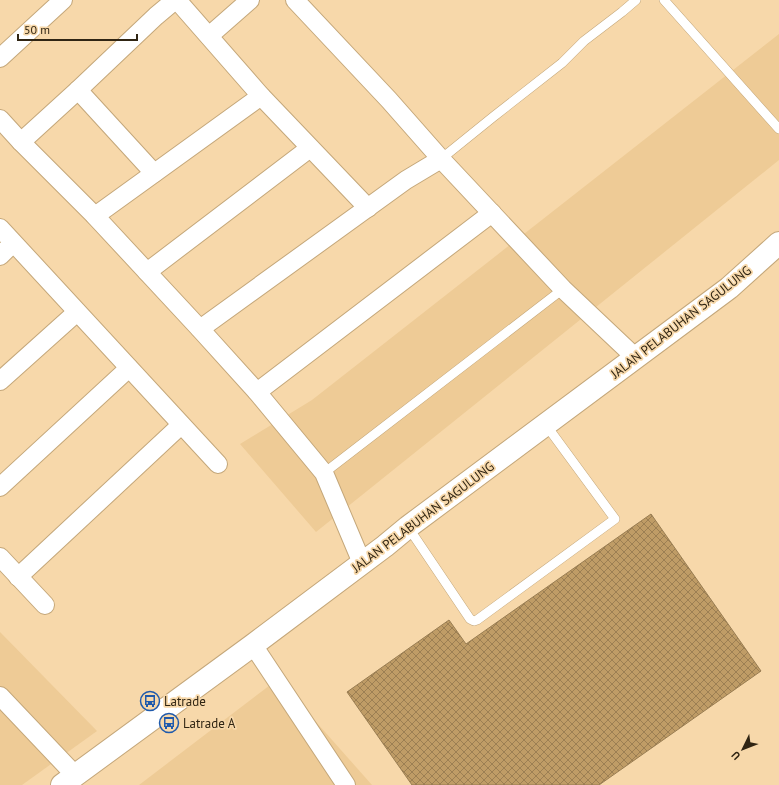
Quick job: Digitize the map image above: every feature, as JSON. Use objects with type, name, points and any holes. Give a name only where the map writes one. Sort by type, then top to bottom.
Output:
[{"type":"street","points":[[0,58],[63,0]]},
{"type":"street","points":[[22,142],[146,24],[176,0],[262,96],[368,208]]},
{"type":"street","points":[[209,36],[250,0]]},
{"type":"street","points":[[294,0],[563,288],[636,358]]},
{"type":"street","points":[[78,90],[154,173]]},
{"type":"street","points":[[95,216],[262,96]]},
{"type":"street","points":[[0,119],[95,216],[200,329],[257,392],[324,473],[362,563]]},
{"type":"street","points":[[147,272],[310,148]]},
{"type":"street","points":[[200,329],[406,180],[441,159]]},
{"type":"street","points":[[257,392],[492,213]]},
{"type":"street","points":[[0,228],[218,464]]},
{"type":"street","points":[[0,256],[13,243]]},
{"type":"street","name":"JALAN PELABUHAN SAGULUNG","points":[[68,780],[253,645],[408,527],[729,288],[779,243]]},
{"type":"street","points":[[0,381],[77,312]]},
{"type":"street","points":[[0,487],[129,368]]},
{"type":"street","points":[[18,576],[181,425]]},
{"type":"street","points":[[0,557],[45,605]]},
{"type":"street","points":[[253,645],[346,785]]},
{"type":"street","points":[[0,696],[68,780]]},
{"type":"lane","points":[[441,159],[562,63],[584,41],[636,0]]},
{"type":"lane","points":[[664,0],[779,129]]},
{"type":"lane","points":[[324,473],[563,288]]},
{"type":"lane","points":[[408,527],[470,619],[474,621],[615,519],[546,425]]},
{"type":"shaded area","points":[[779,34],[779,160],[316,532],[240,444],[312,400]]},
{"type":"shaded area","points":[[0,632],[97,731],[22,785],[0,785]]},
{"type":"shaded area","points":[[278,679],[372,785],[139,785]]},
{"type":"building","points":[[651,514],[761,671],[599,785],[412,785],[347,692],[449,620],[466,644]]},
{"type":"place","name":"Latrade","points":[[150,701]]},
{"type":"place","name":"Latrade A","points":[[169,723]]}]
